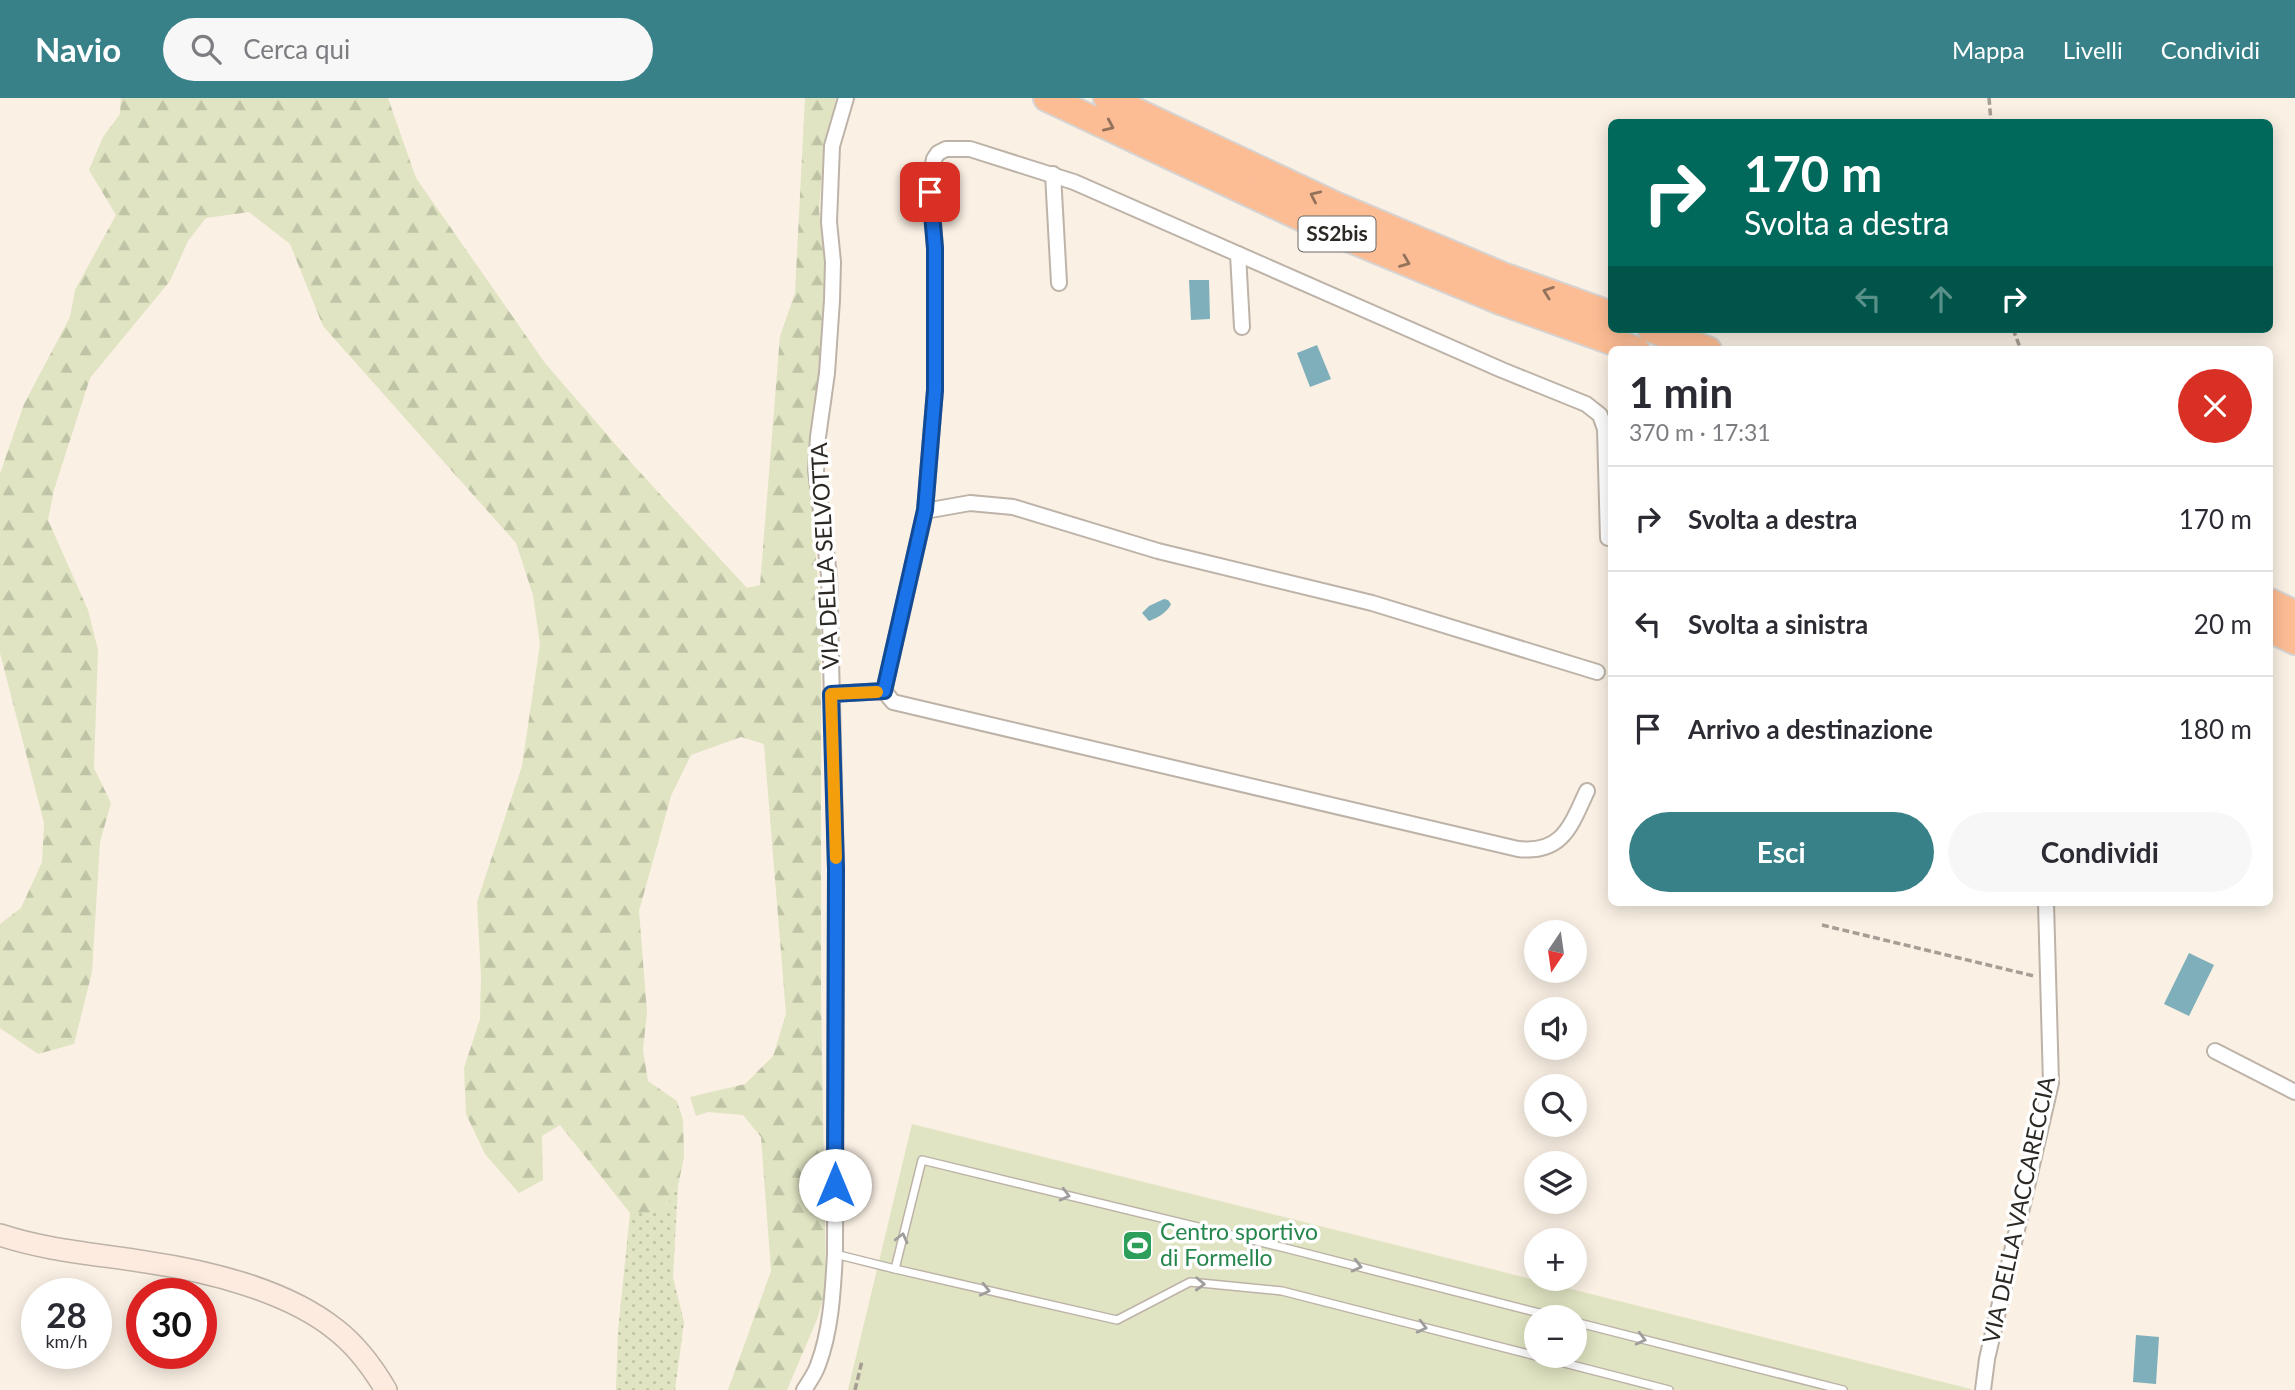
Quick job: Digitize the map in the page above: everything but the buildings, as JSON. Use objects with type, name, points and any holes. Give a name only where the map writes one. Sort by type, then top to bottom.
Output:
[{"type":"highway","name":"SS2bis","points":[[1047,98],[1326,229],[1500,301],[1625,346]]},
{"type":"highway","name":"SS2bis","points":[[1108,98],[1337,206],[1503,275],[1608,314]]},
{"type":"highway","points":[[1662,333],[1697,346]]},
{"type":"highway","points":[[2273,603],[2295,614]]},
{"type":"highway","points":[[2273,630],[2295,641]]},
{"type":"street","name":"VIA DELLA SELVOTTA","points":[[804,1390],[817,1367],[823,1347],[833,1297],[835,1254],[836,869],[829,575],[816,471],[832,300],[833,262],[829,222],[832,146],[846,98]]},
{"type":"street","points":[[884,691],[925,510],[935,390],[935,248],[930,192],[932,165],[938,153],[950,148],[963,148],[1054,174],[1594,409],[1600,415],[1606,436],[1608,538]]},
{"type":"street","points":[[1054,174],[1059,283]]},
{"type":"street","points":[[1238,254],[1242,327]]},
{"type":"street","points":[[925,510],[970,503],[1013,507],[1158,551],[1372,603],[1597,672]]},
{"type":"street","points":[[831,694],[884,691]]},
{"type":"street","points":[[884,691],[893,702],[1518,849],[1542,849],[1555,843],[1571,825],[1587,791]]},
{"type":"street","name":"VIA DELLA VACCARECCIA","points":[[1983,1390],[1987,1359],[2051,1083],[2046,906]]},
{"type":"street","points":[[2215,1051],[2295,1091]]},
{"type":"street","points":[[0,1235],[42,1247],[175,1267],[247,1286],[279,1298],[335,1329],[353,1345],[386,1390]]},
{"type":"lane","points":[[895,1269],[922,1160],[1524,1309]]},
{"type":"lane","points":[[835,1254],[1116,1320],[1191,1282],[1283,1291],[1524,1353]]},
{"type":"lane","points":[[1587,1325],[1843,1390]]},
{"type":"lane","points":[[1583,1368],[1668,1390]]},
{"type":"path","points":[[1989,98],[1991,119]]},
{"type":"path","points":[[1822,925],[2050,980]]},
{"type":"path","points":[[855,1390],[862,1361]]},
{"type":"green space","points":[[121,98],[388,98],[416,178],[545,363],[635,467],[747,588],[760,585],[780,336],[795,293],[805,98],[836,98],[824,149],[819,210],[828,292],[811,432],[813,525],[821,619],[821,997],[826,1288],[818,1317],[787,1390],[728,1390],[771,1271],[761,1137],[743,1115],[708,1112],[696,1116],[690,1097],[745,1084],[773,1056],[786,1014],[764,744],[741,737],[691,755],[671,796],[639,911],[647,1012],[643,1050],[648,1081],[677,1101],[683,1120],[684,1157],[678,1186],[663,1212],[630,1213],[560,1125],[542,1136],[543,1180],[519,1193],[485,1154],[466,1114],[464,1068],[480,1019],[477,902],[522,766],[540,644],[533,595],[516,543],[323,326],[290,244],[249,212],[206,218],[188,241],[170,281],[90,378],[54,490],[48,520],[88,610],[98,650],[94,768],[111,803],[100,842],[92,972],[74,1044],[38,1054],[0,1028],[0,924],[21,908],[42,862],[44,823],[0,653],[0,474],[24,404],[70,317],[75,290],[116,215],[89,170],[103,137],[120,114]]},
{"type":"green space","name":"Centro sportivo di Formello","points":[[912,1124],[1524,1277],[1524,1291],[1579,1291],[1971,1390],[848,1390]]},
{"type":"green space","points":[[678,1186],[673,1277],[684,1322],[675,1390],[616,1390],[618,1331],[630,1213],[663,1211]]},
{"type":"water","points":[[1189,280],[1209,280],[1210,319],[1191,320]]},
{"type":"water","points":[[1317,345],[1331,379],[1310,387],[1297,353]]},
{"type":"water","points":[[1164,599],[1171,604],[1170,607],[1149,621],[1142,613],[1149,606]]},
{"type":"water","points":[[2189,953],[2214,965],[2189,1016],[2164,1004]]},
{"type":"water","points":[[2136,1335],[2159,1337],[2156,1384],[2133,1382]]},
{"type":"slow traffic","points":[[836,858],[831,694],[877,692]]},
{"type":"place","name":"Centro sportivo di Formello","points":[[1137,1245]]},
{"type":"route","points":[[835,1185],[836,869],[831,694],[884,691],[925,510],[935,390],[935,248],[930,192]]}]
